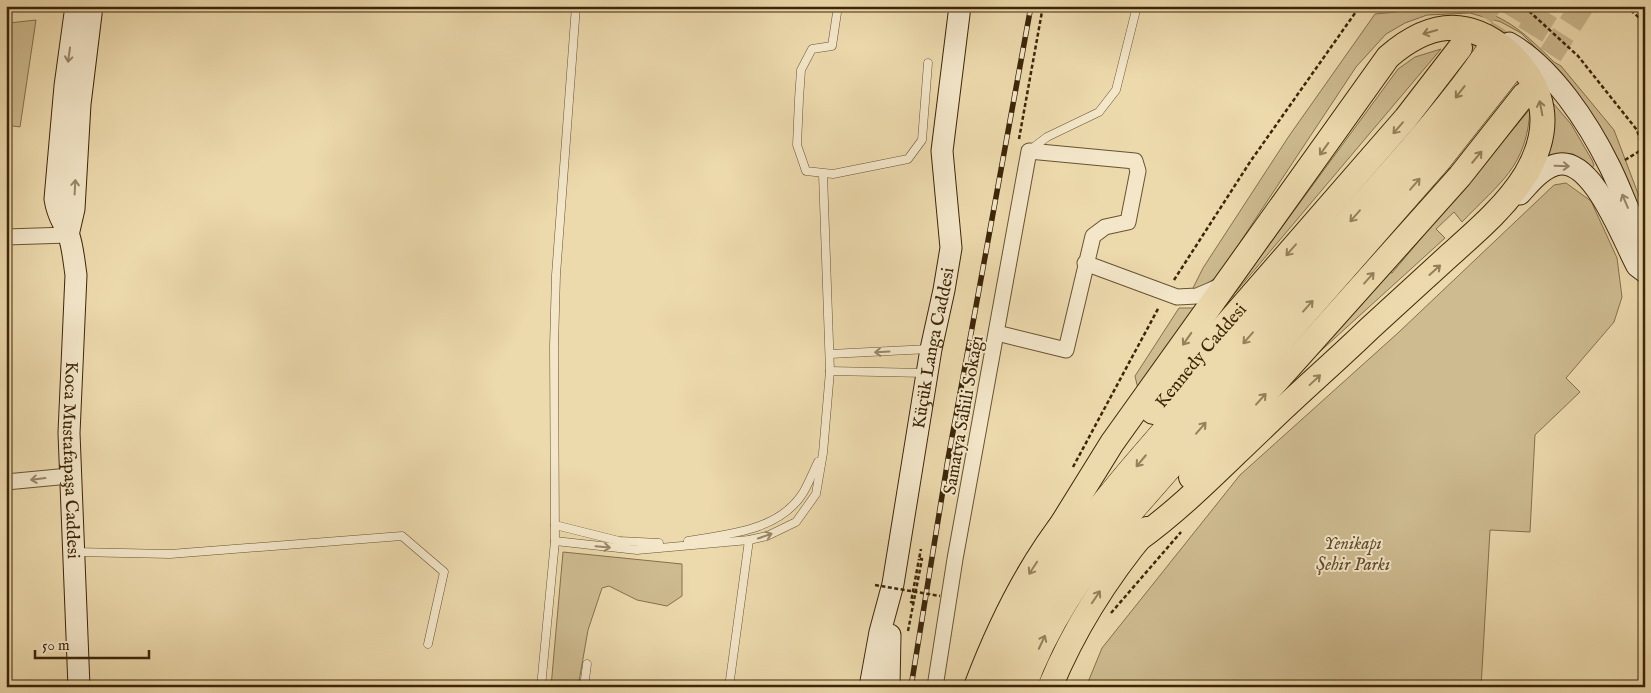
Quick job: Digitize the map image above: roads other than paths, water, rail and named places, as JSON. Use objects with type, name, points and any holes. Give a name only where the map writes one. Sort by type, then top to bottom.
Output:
[{"type":"highway","points":[[998,687],[1024,626],[1048,582],[1077,538],[1162,436],[1439,119],[1492,51]]},
{"type":"highway","points":[[1022,687],[1055,616],[1090,559],[1136,502],[1437,160],[1492,51]]},
{"type":"main road","points":[[1060,527],[1112,443],[1388,57],[1403,44],[1431,30],[1448,28],[1492,51],[1493,39],[1519,62],[1539,95],[1543,114],[1542,136],[1532,163],[1509,197],[1484,225],[1268,422],[1165,520],[1136,542]]},
{"type":"main road","name":"Kennedy Caddesi","points":[[976,687],[1006,616],[1029,573],[1060,527],[1198,357],[1406,118],[1460,48]]},
{"type":"main road","points":[[1050,687],[1063,654],[1090,606],[1136,542],[1454,184],[1486,146],[1524,95]]},
{"type":"street","name":"Koca Mustafapaşa Caddesi","points":[[76,6],[64,95],[56,199],[58,217],[68,235],[74,253],[76,275],[69,476],[80,687]]},
{"type":"street","name":"Koca Mustafapaşa Caddesi","points":[[68,235],[74,209],[80,104],[92,6]]},
{"type":"street","name":"Küçük Langa Caddesi","points":[[870,687],[880,632],[884,584],[951,248],[942,151],[960,6]]},
{"type":"street","points":[[1492,51],[1496,36],[1526,55],[1572,105],[1611,168],[1645,245]]},
{"type":"street","points":[[997,333],[1066,350],[1085,263],[1093,236],[1104,227],[1128,222],[1138,171],[1136,161],[1029,151]]},
{"type":"street","name":"Samatya Sahili Sokağı","points":[[935,687],[955,559],[1029,151]]},
{"type":"street","points":[[1484,225],[1517,197],[1541,172],[1555,165],[1563,164],[1575,168],[1592,181],[1637,266],[1645,272]]},
{"type":"street","points":[[6,237],[68,235]]},
{"type":"street","points":[[1085,263],[1177,297],[1197,296],[1225,285]]},
{"type":"street","points":[[6,482],[69,476]]},
{"type":"street","points":[[884,584],[889,687]]},
{"type":"lane","points":[[541,687],[555,542],[554,346],[556,284],[576,6]]},
{"type":"lane","points":[[838,6],[832,46],[812,48],[802,70],[797,145],[806,171],[833,174],[908,160],[922,140],[928,63]]},
{"type":"lane","points":[[1029,151],[1048,136],[1099,112],[1116,90],[1138,6]]},
{"type":"lane","points":[[555,542],[637,550],[749,540],[767,536],[796,522],[816,494],[830,371],[823,174]]},
{"type":"lane","points":[[830,354],[930,349]]},
{"type":"lane","points":[[830,371],[927,373]]},
{"type":"lane","points":[[555,525],[619,541],[654,544],[682,542],[745,532],[776,520],[802,494],[822,453]]},
{"type":"lane","points":[[73,552],[170,554],[402,536],[444,572],[428,644]]},
{"type":"lane","points":[[729,687],[749,540]]},
{"type":"lane","points":[[584,687],[587,664]]},
{"type":"tunnel","points":[[1462,46],[1489,6]]},
{"type":"tunnel","points":[[1489,53],[1518,6]]},
{"type":"tunnel","points":[[1508,70],[1548,6]]},
{"type":"tunnel","points":[[1531,85],[1582,6]]},
{"type":"railway","points":[[911,687],[948,459],[1031,6]]},
{"type":"park label","name":"Yenikapı Şehir Parkı","points":[[1353,553]]}]
